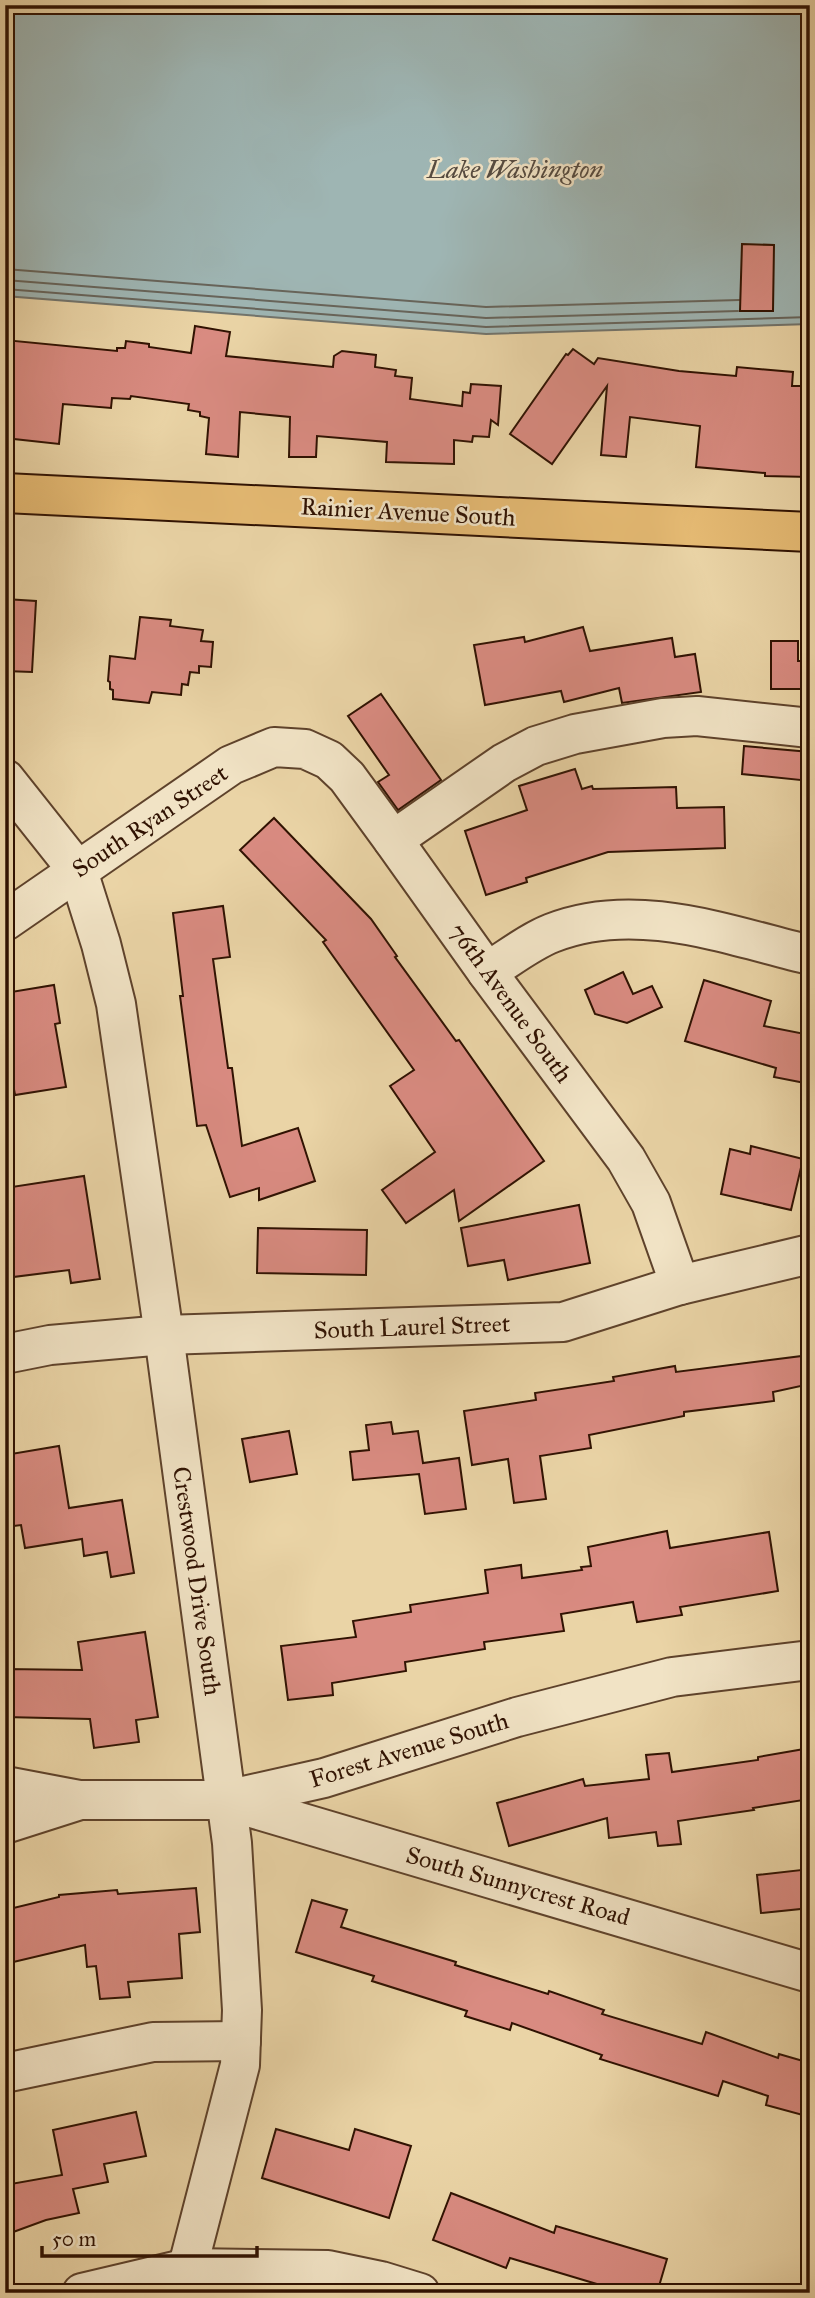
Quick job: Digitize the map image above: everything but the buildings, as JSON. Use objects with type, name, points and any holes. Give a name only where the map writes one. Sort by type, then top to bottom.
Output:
[{"type":"main road","name":"Rainier Avenue South","points":[[5,493],[810,532]]},
{"type":"street","points":[[393,839],[504,763],[536,746],[575,734],[663,718],[697,716],[810,728]]},
{"type":"street","name":"South Ryan Street","points":[[5,921],[231,765],[274,747],[305,749]]},
{"type":"street","name":"76th Avenue South","points":[[305,749],[329,760],[347,777],[626,1159],[651,1203],[680,1285]]},
{"type":"street","points":[[5,779],[78,871]]},
{"type":"street","name":"Crestwood Drive South","points":[[78,871],[116,1004],[164,1335],[232,1843],[242,2010],[240,2065],[184,2280]]},
{"type":"street","points":[[487,972],[551,933],[594,922],[628,919],[705,927],[810,955]]},
{"type":"street","name":"South Laurel Street","points":[[5,1354],[50,1345],[164,1335],[563,1322],[680,1285],[810,1254]]},
{"type":"street","name":"Forest Avenue South","points":[[5,1786],[79,1800],[226,1800],[324,1778],[517,1717],[672,1677],[810,1660]]},
{"type":"street","points":[[5,1824],[79,1800]]},
{"type":"street","name":"South Sunnycrest Road","points":[[226,1800],[810,1973]]},
{"type":"street","points":[[5,2073],[153,2042],[241,2041]]},
{"type":"street","points":[[82,2293],[184,2280],[328,2270],[381,2281],[420,2293]]},
{"type":"water","name":"Lake Washington","points":[[5,5],[810,5],[810,324],[486,334],[5,296]]}]
